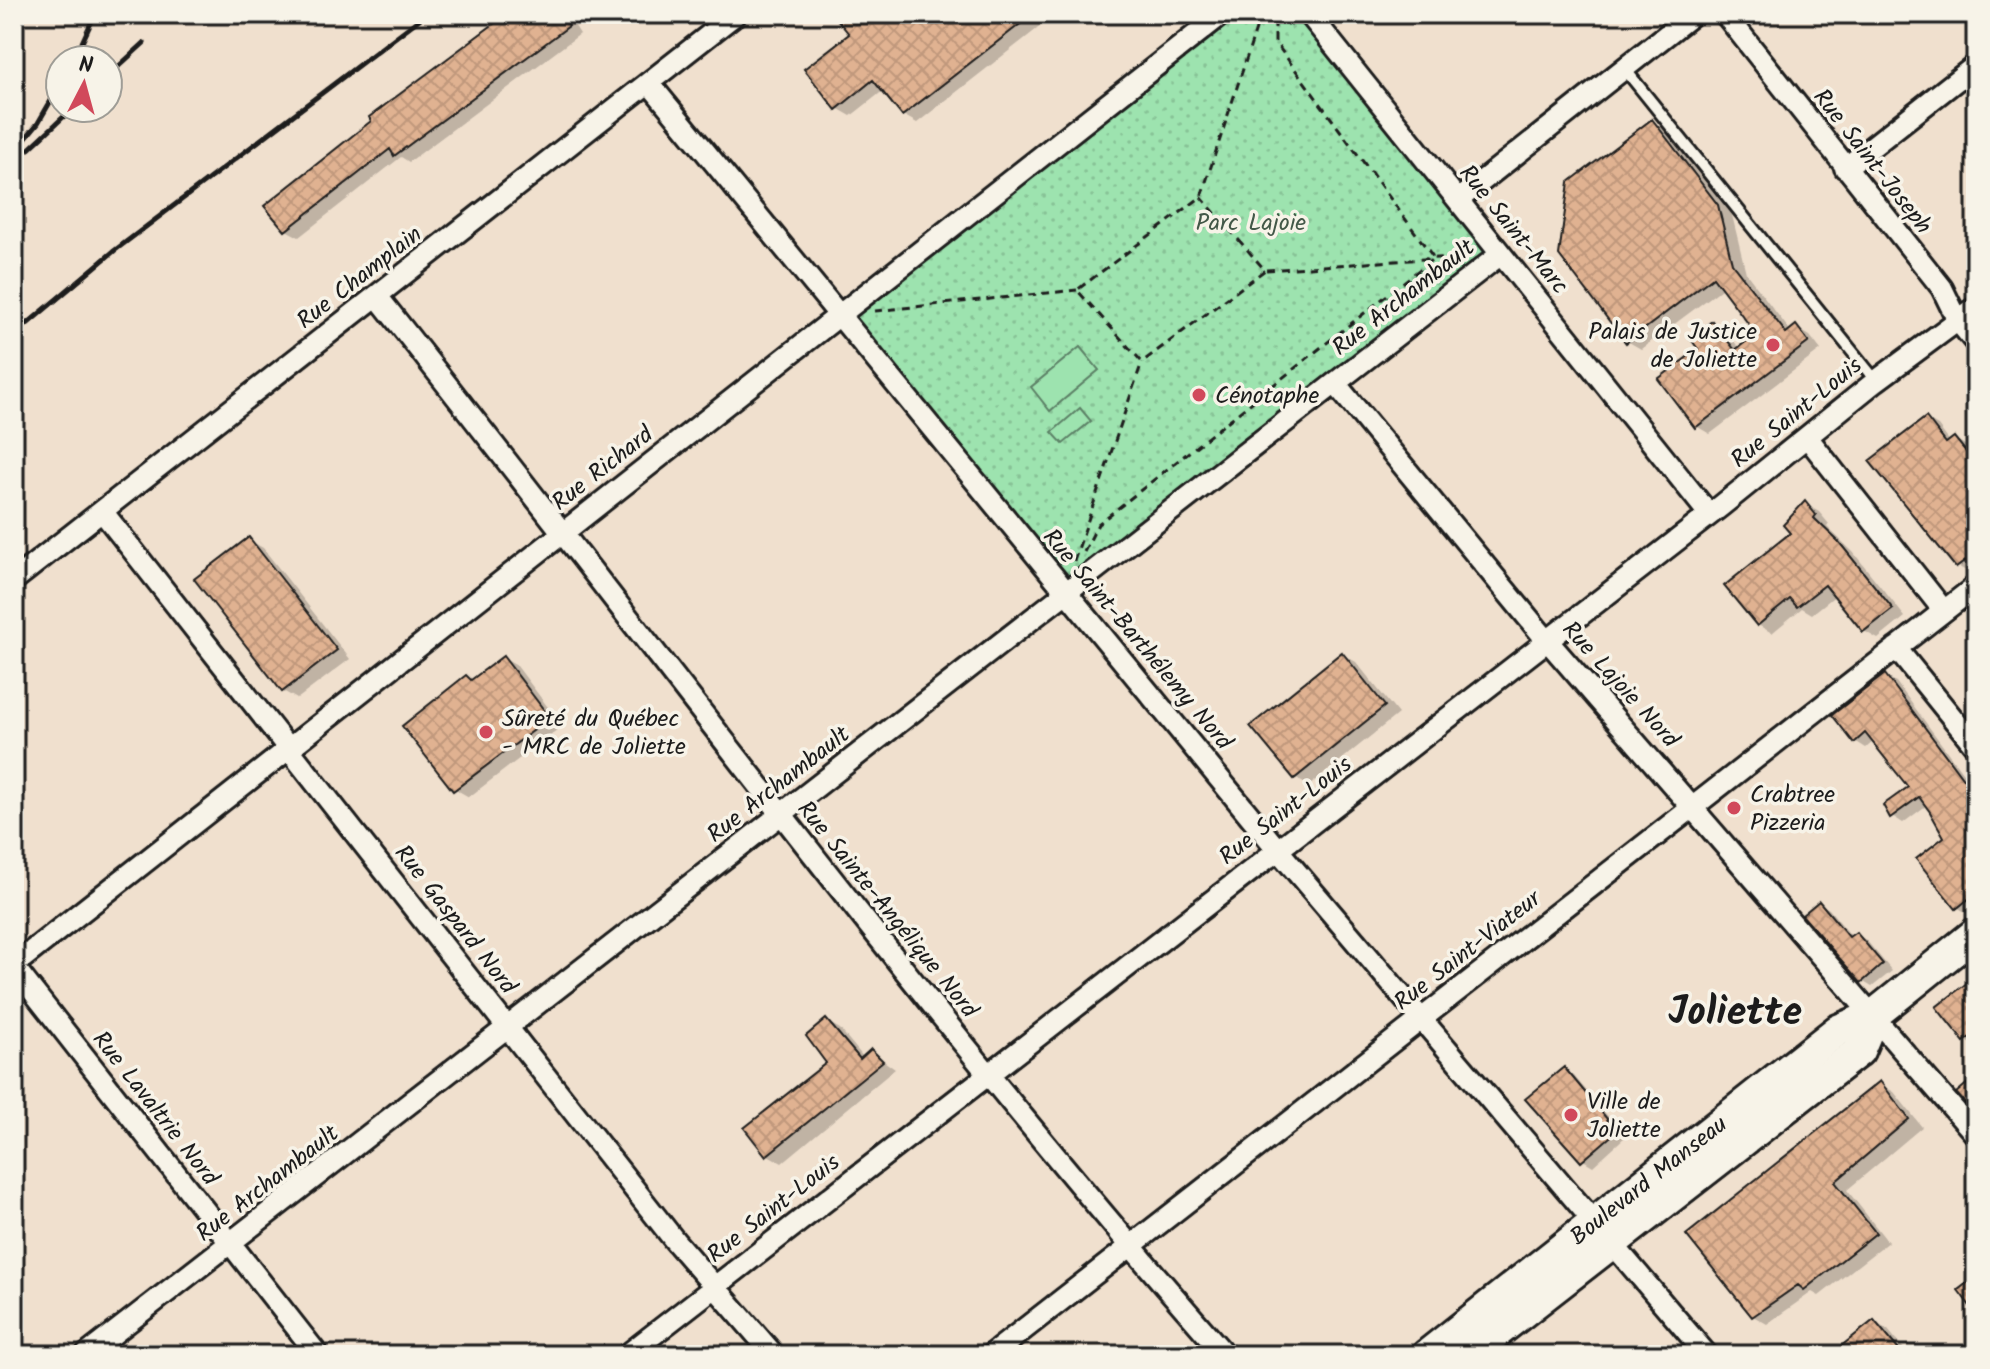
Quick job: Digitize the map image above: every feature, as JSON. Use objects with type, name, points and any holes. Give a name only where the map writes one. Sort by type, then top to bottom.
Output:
[{"type":"main road","name":"Boulevard Manseau","points":[[1468,1355],[1602,1234],[1838,1030],[1874,1015],[1976,933]]},
{"type":"main road","name":"Boulevard Manseau","points":[[1427,1355],[1602,1234]]},
{"type":"street","name":"Rue Champlain","points":[[14,580],[736,14]]},
{"type":"street","name":"Rue Richard","points":[[14,966],[1222,14]]},
{"type":"street","name":"Rue Saint-Marc","points":[[1309,14],[1709,514]]},
{"type":"street","points":[[1458,200],[1693,14]]},
{"type":"street","name":"Rue Saint-Joseph","points":[[1725,14],[1942,288],[1958,321],[1976,343]]},
{"type":"street","points":[[1845,168],[1976,65]]},
{"type":"street","name":"Rue Saint-Barthélemy Nord","points":[[649,83],[1277,849],[1707,1355]]},
{"type":"street","name":"Rue Archambault","points":[[86,1355],[1501,254]]},
{"type":"street","name":"Rue Sainte-Angélique Nord","points":[[377,296],[563,531],[779,816],[1130,1247],[1225,1355]]},
{"type":"street","name":"Rue Saint-Louis","points":[[627,1355],[1876,381],[1976,307]]},
{"type":"street","name":"Rue Lajoie Nord","points":[[1335,383],[1547,640],[1976,1135]]},
{"type":"street","points":[[1807,437],[1944,611]]},
{"type":"street","name":"Rue Gaspard Nord","points":[[102,511],[713,1287],[774,1355]]},
{"type":"street","name":"Rue Saint-Viateur","points":[[991,1355],[1896,648],[1944,611],[1972,597]]},
{"type":"street","points":[[1896,648],[1976,747]]},
{"type":"street","name":"Rue Lavaltrie Nord","points":[[14,966],[318,1355]]},
{"type":"lane","points":[[1624,68],[1876,381]]},
{"type":"path","points":[[839,315],[1077,290],[1201,197],[1261,14]]},
{"type":"path","points":[[1275,14],[1275,42],[1434,258]]},
{"type":"path","points":[[1201,197],[1265,270]]},
{"type":"path","points":[[1064,592],[1142,362],[1265,270],[1501,254]]},
{"type":"path","points":[[1064,592],[1098,524],[1434,258]]},
{"type":"path","points":[[1077,290],[1142,362]]},
{"type":"green space","name":"Parc Lajoie","points":[[1221,14],[1309,14],[1501,254],[1064,592],[839,315]]},
{"type":"green space","points":[[1080,347],[1099,370],[1050,411],[1031,387]]},
{"type":"green space","points":[[1080,408],[1091,421],[1063,444],[1052,432]]},
{"type":"building","points":[[507,14],[561,14],[569,26],[394,156],[390,149],[285,231],[264,206],[371,121],[369,117]]},
{"type":"building","points":[[833,14],[1033,14],[902,116],[873,80],[836,110],[804,69],[849,34]]},
{"type":"building","points":[[1652,119],[1718,205],[1732,263],[1786,333],[1796,325],[1809,342],[1695,428],[1658,379],[1698,349],[1690,338],[1712,321],[1735,350],[1756,334],[1713,277],[1626,343],[1559,255],[1569,182]]},
{"type":"building","points":[[1926,417],[1946,443],[1954,437],[1976,464],[1976,553],[1956,568],[1869,461]]},
{"type":"building","points":[[1805,501],[1816,515],[1814,518],[1839,542],[1893,609],[1863,632],[1825,585],[1797,607],[1790,599],[1757,626],[1724,586],[1790,533],[1783,525]]},
{"type":"building","points":[[249,537],[337,650],[282,692],[194,579]]},
{"type":"building","points":[[1342,652],[1385,706],[1294,779],[1250,726]]},
{"type":"building","points":[[503,656],[550,718],[453,791],[402,726],[466,675],[471,680]]},
{"type":"building","points":[[1885,674],[1976,796],[1976,893],[1956,909],[1916,859],[1944,837],[1930,812],[1919,797],[1890,818],[1883,805],[1908,787],[1865,733],[1854,743],[1832,715]]},
{"type":"building","points":[[1819,901],[1849,937],[1856,932],[1883,964],[1861,983],[1802,915]]},
{"type":"building","points":[[1976,976],[1976,1032],[1964,1042],[1936,1007]]},
{"type":"building","points":[[826,1019],[860,1059],[871,1049],[883,1061],[766,1156],[744,1128],[826,1063],[806,1036]]},
{"type":"building","name":"Ville de Joliette","points":[[1564,1067],[1617,1131],[1581,1162],[1525,1099]]},
{"type":"building","points":[[1976,1076],[1976,1115],[1956,1093]]},
{"type":"building","points":[[1880,1081],[1909,1119],[1835,1182],[1876,1233],[1804,1290],[1798,1285],[1752,1317],[1686,1235]]},
{"type":"building","points":[[1976,1276],[1976,1314],[1958,1290]]},
{"type":"building","points":[[1874,1320],[1903,1355],[1830,1355]]},
{"type":"railway","points":[[81,44],[95,14]]},
{"type":"railway","points":[[14,335],[114,251],[426,14]]},
{"type":"railway","points":[[124,61],[144,43]]},
{"type":"railway","points":[[14,152],[44,113]]},
{"type":"railway","points":[[29,149],[56,124]]},
{"type":"place","name":"Palais de Justice de Joliette","points":[[1773,345]]},
{"type":"place","name":"Cénotaphe","points":[[1199,395]]},
{"type":"place","name":"Sûreté du Québec - MRC de Joliette","points":[[486,732]]},
{"type":"place","name":"Crabtree Pizzeria","points":[[1734,808]]},
{"type":"place","name":"Ville de Joliette","points":[[1571,1115]]},
{"type":"district","name":"Joliette","points":[[1735,1010]]}]
